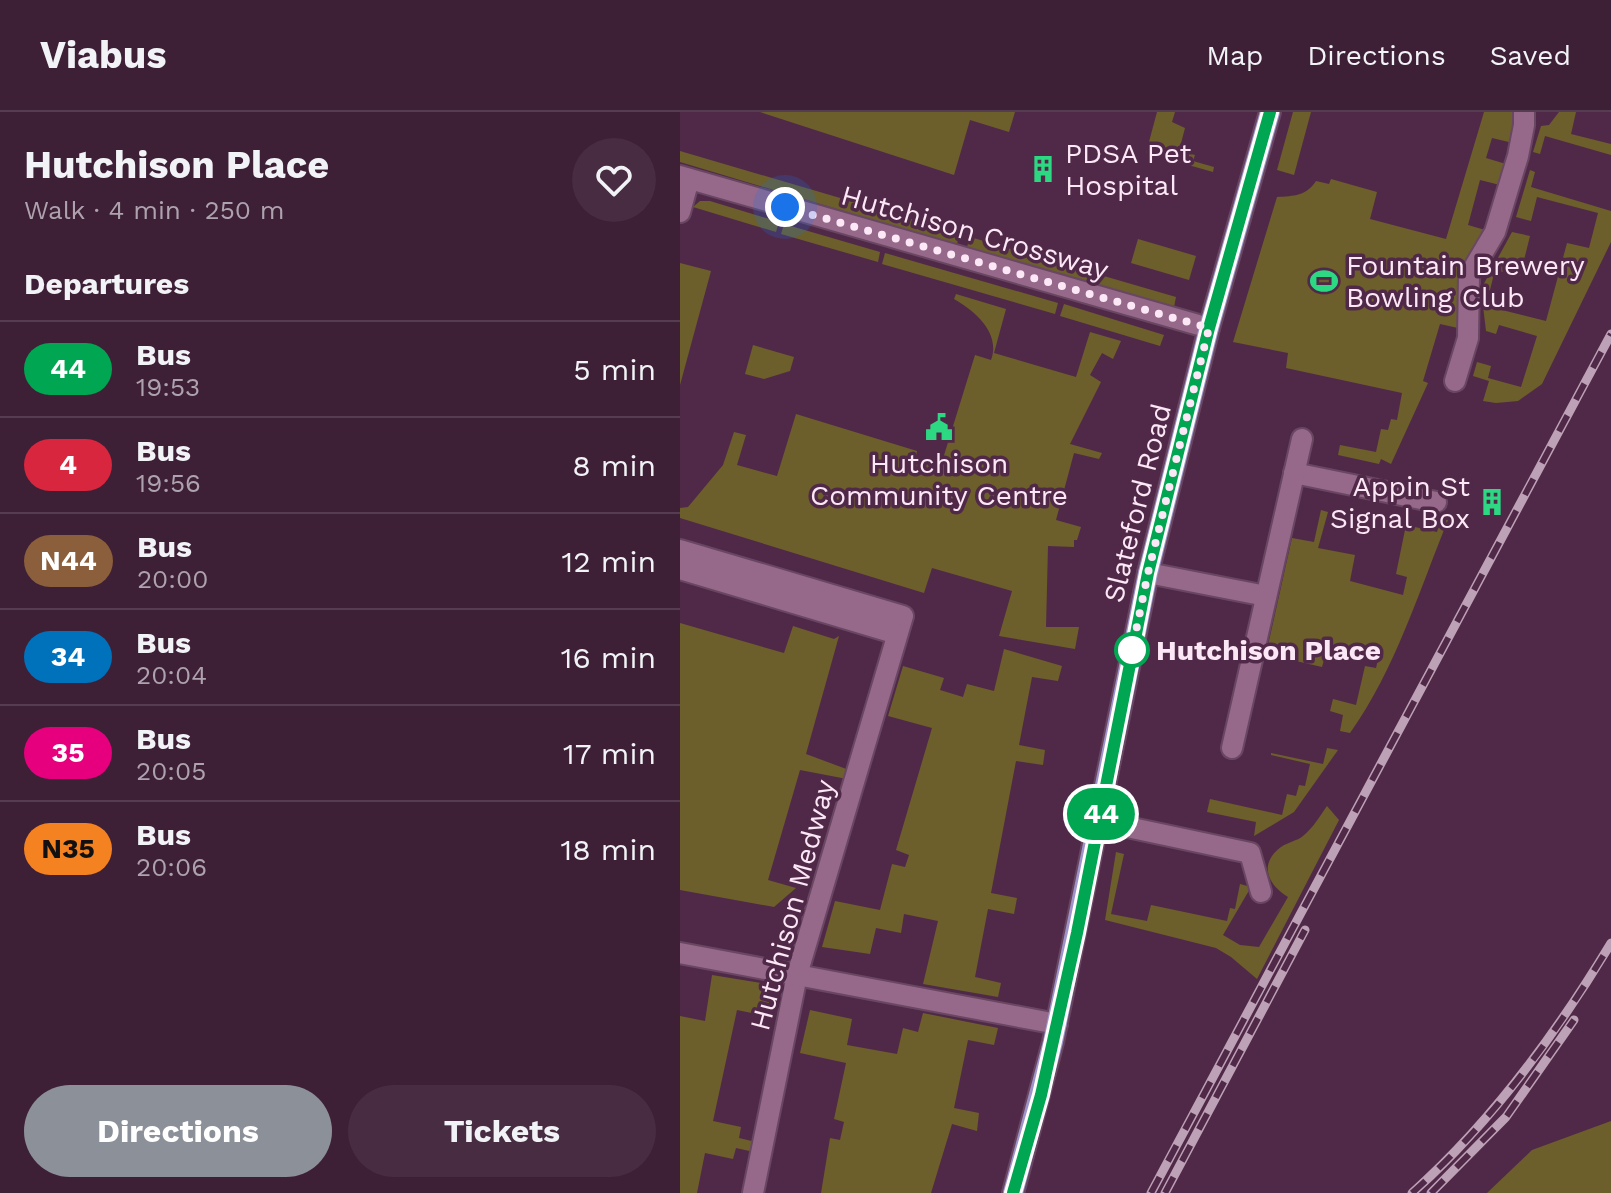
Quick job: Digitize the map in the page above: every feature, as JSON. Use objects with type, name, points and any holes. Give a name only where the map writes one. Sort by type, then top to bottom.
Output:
[{"type":"main road","name":"Slateford Road","points":[[1013,1193],[1057,1024],[1148,573],[1209,328],[1270,112]]},
{"type":"street","points":[[1455,381],[1468,338],[1469,276],[1495,232],[1518,156],[1524,112]]},
{"type":"street","name":"Hutchison Crossway","points":[[685,178],[1209,328]]},
{"type":"street","points":[[680,212],[685,178]]},
{"type":"street","points":[[1232,748],[1302,439]]},
{"type":"street","points":[[1294,473],[1436,502]]},
{"type":"street","points":[[680,550],[900,625]]},
{"type":"street","points":[[680,569],[900,625]]},
{"type":"street","points":[[1148,573],[1266,596]]},
{"type":"street","name":"Hutchison Medway","points":[[753,1193],[797,975],[900,625]]},
{"type":"street","points":[[1099,821],[1250,853],[1261,892]]},
{"type":"street","points":[[680,953],[1057,1024]]},
{"type":"shaded area","points":[[760,112],[1015,112],[1009,132],[970,120],[954,175]]},
{"type":"shaded area","points":[[1157,112],[1175,112],[1172,122],[1185,128],[1179,151],[1195,155],[1193,161],[1214,167],[1213,172],[1146,153]]},
{"type":"shaded area","points":[[1293,112],[1311,112],[1294,175],[1277,170]]},
{"type":"shaded area","points":[[1484,112],[1513,112],[1513,143],[1492,138],[1486,158],[1506,164],[1500,185],[1480,180],[1468,225],[1485,230],[1460,279],[1458,328],[1440,324],[1423,381],[1428,383],[1391,464],[1381,459],[1379,464],[1338,455],[1340,445],[1376,452],[1381,429],[1388,430],[1391,419],[1397,420],[1402,393],[1286,368],[1288,353],[1233,342],[1277,197],[1299,194],[1316,181],[1329,184],[1331,179],[1377,192],[1370,219],[1446,239]]},
{"type":"shaded area","points":[[1559,112],[1576,112],[1571,134],[1611,144],[1611,155],[1545,136],[1540,154],[1533,152],[1541,126],[1549,125]]},
{"type":"shaded area","points":[[680,151],[959,233],[957,245],[680,162]]},
{"type":"shaded area","points":[[1530,170],[1535,172],[1531,187],[1611,211],[1611,242],[1542,384],[1518,401],[1483,401],[1489,381],[1473,376],[1477,362],[1491,366],[1488,378],[1521,387],[1537,336],[1499,325],[1496,334],[1486,331],[1481,289],[1512,232],[1530,236],[1520,276],[1495,270],[1486,306],[1546,321],[1567,243],[1589,248],[1598,213],[1537,197],[1531,221],[1516,217]]},
{"type":"shaded area","points":[[700,201],[710,201],[779,222],[776,232],[693,207]]},
{"type":"shaded area","points":[[784,224],[880,252],[878,262],[781,234]]},
{"type":"shaded area","points":[[970,237],[1176,297],[1174,307],[967,247]]},
{"type":"shaded area","points":[[1138,239],[1196,256],[1189,280],[1131,263]]},
{"type":"shaded area","points":[[885,253],[1058,303],[1055,314],[882,264]]},
{"type":"shaded area","points":[[680,263],[711,271],[680,385]]},
{"type":"shaded area","points":[[956,294],[1006,309],[994,353],[1076,377],[1090,332],[1121,341],[1113,359],[1102,353],[1090,375],[1101,382],[1070,444],[1102,453],[1099,459],[1074,453],[1056,520],[1081,527],[1077,540],[1074,540],[1074,547],[1048,546],[1046,627],[1079,627],[1075,649],[999,636],[1012,591],[932,568],[924,593],[680,518],[680,508],[688,507],[723,465],[734,432],[746,435],[737,465],[777,476],[796,414],[917,451],[916,457],[941,465],[975,355],[991,360],[993,350],[984,324],[954,299]]},
{"type":"shaded area","points":[[1064,304],[1164,335],[1160,346],[1060,316]]},
{"type":"shaded area","points":[[753,345],[794,357],[790,371],[764,379],[745,374]]},
{"type":"shaded area","points":[[1321,510],[1328,512],[1318,548],[1355,555],[1350,581],[1403,595],[1407,577],[1396,574],[1406,525],[1437,532],[1441,518],[1448,520],[1393,657],[1350,733],[1340,731],[1343,715],[1330,711],[1333,699],[1356,705],[1365,666],[1376,668],[1380,651],[1353,644],[1351,651],[1328,646],[1322,667],[1266,654],[1292,538],[1314,542]]},
{"type":"shaded area","points":[[680,623],[784,653],[793,626],[834,639],[839,636],[806,754],[849,770],[847,779],[800,770],[768,880],[796,888],[774,907],[680,890]]},
{"type":"shaded area","points":[[1004,649],[1062,666],[1058,681],[1032,677],[1019,745],[1045,750],[1043,765],[1016,761],[991,893],[1017,898],[1014,914],[988,909],[975,977],[1001,983],[998,997],[923,984],[938,921],[904,914],[901,933],[876,928],[870,954],[822,947],[835,901],[880,910],[892,864],[905,867],[909,855],[896,850],[932,728],[888,716],[903,666],[944,678],[940,690],[963,697],[967,684],[994,691]]},
{"type":"shaded area","points":[[1327,748],[1338,750],[1294,812],[1254,836],[1256,822],[1207,812],[1210,799],[1282,815],[1287,794],[1296,796],[1299,785],[1305,786],[1310,764],[1271,753],[1323,764]]},
{"type":"shaded area","points":[[1327,806],[1339,820],[1257,979],[1216,948],[1105,920],[1116,852],[1124,854],[1111,914],[1147,921],[1151,905],[1227,921],[1230,908],[1235,909],[1240,884],[1251,887],[1223,935],[1240,945],[1259,947],[1288,897],[1275,887],[1268,874],[1270,860],[1281,847],[1307,833]]},
{"type":"shaded area","points":[[712,975],[773,985],[766,1016],[737,1010],[713,1121],[741,1127],[739,1138],[756,1142],[754,1152],[736,1148],[733,1159],[705,1153],[697,1193],[680,1193],[680,1016],[705,1021]]},
{"type":"shaded area","points":[[810,1010],[852,1019],[847,1045],[897,1054],[903,1028],[918,1032],[923,1013],[998,1028],[994,1045],[968,1040],[954,1108],[979,1113],[977,1131],[952,1124],[931,1193],[821,1193],[830,1138],[840,1140],[844,1122],[834,1119],[846,1063],[800,1053]]},
{"type":"shaded area","points":[[1611,1121],[1611,1193],[1487,1193],[1532,1150]]},
{"type":"railway","points":[[1151,1193],[1611,334]]},
{"type":"railway","points":[[1165,1193],[1305,930]]},
{"type":"railway","points":[[1412,1193],[1469,1137],[1521,1076],[1611,943]]},
{"type":"railway","points":[[1431,1193],[1506,1117],[1574,1020]]},
{"type":"bus line","name":"44","points":[[1013,1193],[1041,1095],[1077,933],[1139,610],[1209,328],[1270,112]]},
{"type":"place","name":"PDSA Pet Hospital","points":[[1043,169]]},
{"type":"place","name":"Fountain Brewery Bowling Club","points":[[1324,281]]},
{"type":"place","name":"Hutchison Community Centre","points":[[939,427]]},
{"type":"place","name":"Appin St Signal Box","points":[[1492,502]]},
{"type":"place","name":"Hutchison Place","points":[[1132,650]]},
{"type":"route","points":[[785,207],[1209,328],[1139,610],[1131,655],[1132,650]]}]
